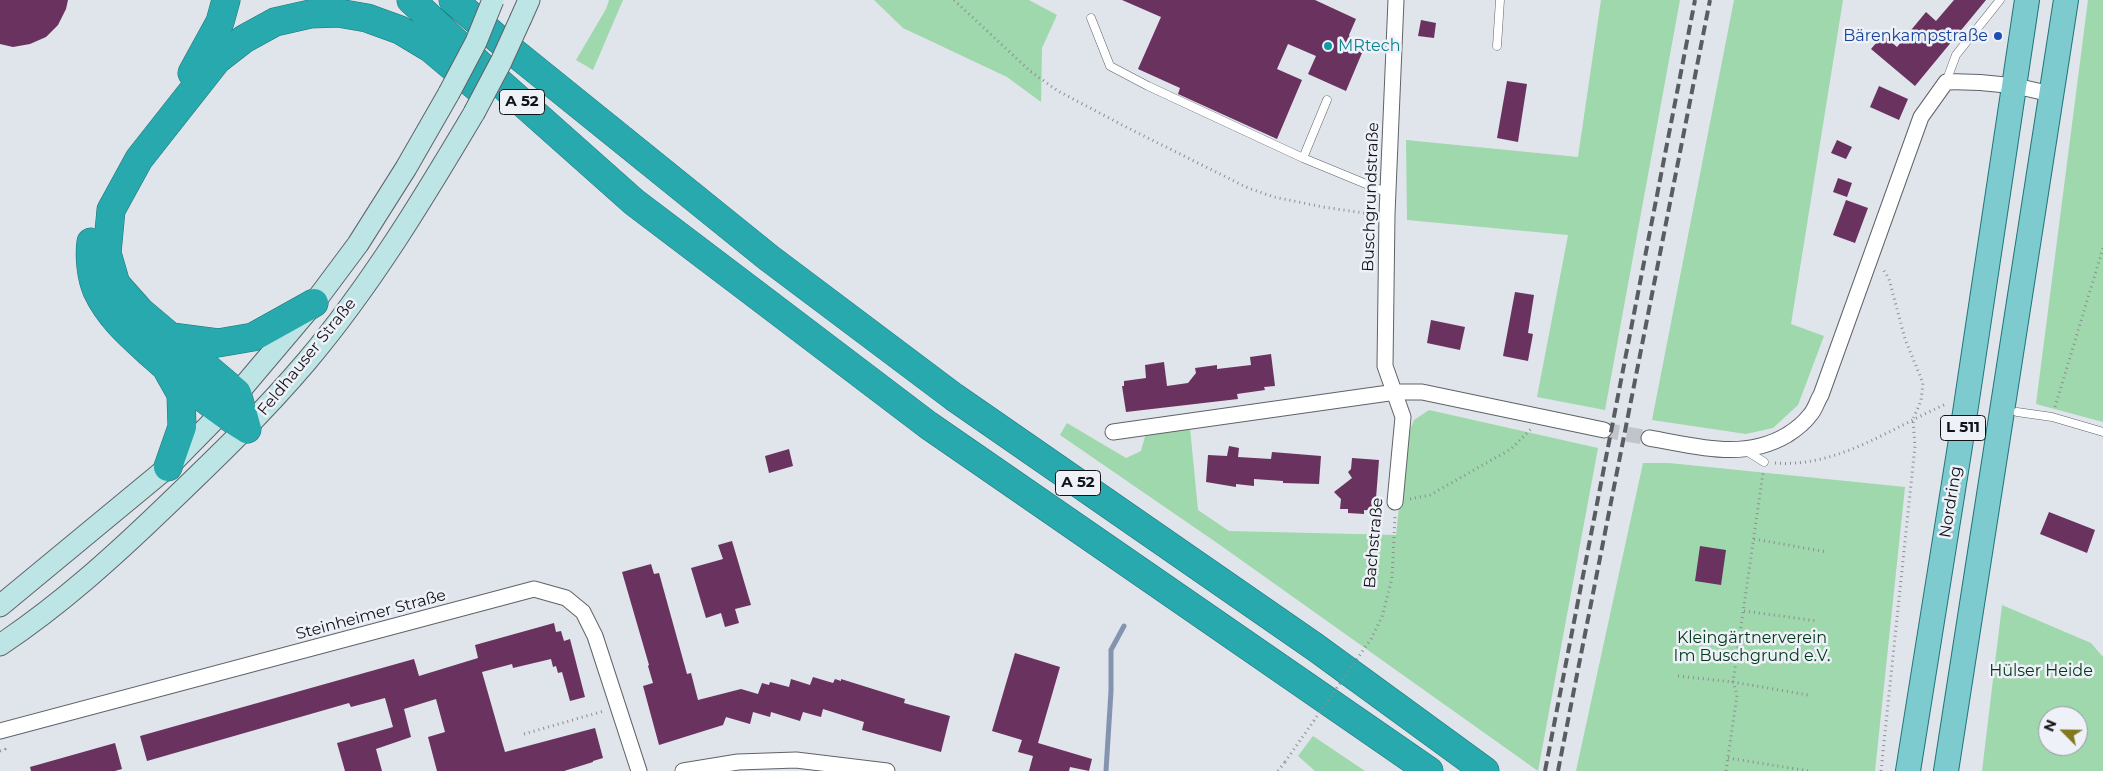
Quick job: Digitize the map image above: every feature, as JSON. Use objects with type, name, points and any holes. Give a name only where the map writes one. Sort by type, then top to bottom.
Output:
[{"type":"highway","points":[[226,0],[220,22],[192,72],[113,177],[93,217],[90,256],[97,290],[116,322],[166,368],[229,403]]},
{"type":"highway","name":"A 52","points":[[411,0],[490,74],[634,202],[928,425],[1429,771]]},
{"type":"highway","name":"A 52","points":[[456,2],[512,51],[769,258],[939,386],[1315,647],[1485,771]]},
{"type":"highway","points":[[247,429],[229,403],[172,337],[140,311],[116,284],[107,253],[111,210],[139,159],[217,60],[244,39],[275,22],[310,14],[338,13],[367,18],[400,30],[430,48],[579,172],[634,202]]},
{"type":"highway","points":[[172,337],[218,343],[253,337],[314,303]]},
{"type":"highway","points":[[166,368],[181,394],[182,428],[168,467]]},
{"type":"main road","name":"Feldhauser Straße","points":[[0,606],[168,467],[229,403],[314,303],[358,244],[406,168],[476,42],[493,0]]},
{"type":"main road","name":"Nordring","points":[[1908,771],[2027,0]]},
{"type":"main road","name":"L 511","points":[[1946,771],[2066,0]]},
{"type":"main road","name":"Feldhauser Straße","points":[[0,645],[107,562],[247,429],[308,360],[374,274],[433,182],[502,62],[525,9]]},
{"type":"street","name":"Buschgrundstraße","points":[[1396,0],[1387,214],[1385,366],[1396,392],[1403,417]]},
{"type":"street","points":[[1649,438],[1720,449],[1745,450],[1772,444],[1796,430],[1810,415],[1820,395],[1921,117],[1946,82],[2015,85],[2051,94]]},
{"type":"street","points":[[1113,432],[1396,392],[1422,392],[1604,430]]},
{"type":"street","name":"Bachstraße","points":[[1395,502],[1403,417]]},
{"type":"street","name":"Steinheimer Straße","points":[[0,731],[534,589],[566,598],[583,612],[595,636],[639,771]]},
{"type":"street","points":[[682,771],[738,762],[796,760],[888,771]]},
{"type":"lane","points":[[1497,46],[1500,0]]},
{"type":"lane","points":[[1946,82],[1956,55],[2000,0]]},
{"type":"lane","points":[[1091,18],[1110,66],[1148,86],[1303,158],[1388,193]]},
{"type":"lane","points":[[1303,158],[1327,100]]},
{"type":"lane","points":[[2017,412],[2052,417],[2103,432]]},
{"type":"lane","points":[[1745,450],[1764,462]]},
{"type":"path","points":[[954,0],[1030,71],[1058,91],[1217,173],[1248,188],[1274,197],[1340,210],[1387,214]]},
{"type":"path","points":[[2052,417],[2103,248]]},
{"type":"path","points":[[1872,255],[1889,279],[1905,339],[1923,383],[1921,401],[1913,419],[1914,456],[1881,771]]},
{"type":"path","points":[[1726,771],[1737,695],[1733,682],[1764,462],[1793,464],[1829,457],[1870,443],[1913,419],[1952,402]]},
{"type":"path","points":[[1395,502],[1430,495],[1511,448],[1542,418]]},
{"type":"path","name":"Bachstraße","points":[[1278,771],[1371,640],[1382,617],[1392,578],[1395,502]]},
{"type":"path","points":[[1754,539],[1827,552]]},
{"type":"path","points":[[1744,611],[1817,621]]},
{"type":"path","points":[[1678,676],[1733,682],[1808,694]]},
{"type":"path","points":[[524,734],[619,707]]},
{"type":"path","points":[[1728,758],[1809,771]]},
{"type":"green space","points":[[609,0],[623,0],[593,70],[576,60],[606,9]]},
{"type":"green space","points":[[874,0],[1029,0],[1057,15],[1042,48],[1041,102],[1007,77],[903,28]]},
{"type":"green space","points":[[1601,0],[1680,0],[1605,410],[1537,397],[1568,235],[1407,220],[1406,140],[1578,157]]},
{"type":"green space","points":[[1734,0],[1843,0],[1791,324],[1824,336],[1798,405],[1773,428],[1746,434],[1652,420]]},
{"type":"green space","points":[[2088,0],[2103,0],[2103,422],[2036,404]]},
{"type":"green space","points":[[1429,410],[1598,448],[1538,771],[1220,545],[1060,435],[1067,423],[1126,458],[1141,451],[1146,433],[1190,428],[1198,510],[1229,531],[1396,535],[1407,437],[1414,420]]},
{"type":"green space","name":"Kleingärtnerverein Im Buschgrund e.V.","points":[[1643,463],[1669,463],[1905,487],[1875,771],[1576,771]]},
{"type":"green space","name":"Hülser Heide","points":[[2002,605],[2091,643],[2103,657],[2103,771],[1982,771]]},
{"type":"green space","points":[[1313,736],[1365,771],[1315,771],[1298,756]]},
{"type":"building","points":[[0,0],[68,0],[58,25],[46,37],[30,44],[13,47],[0,44]]},
{"type":"building","points":[[1122,0],[1315,0],[1356,19],[1349,35],[1354,49],[1362,53],[1346,91],[1308,74],[1316,56],[1288,44],[1277,69],[1302,80],[1277,139],[1178,94],[1180,88],[1138,69],[1161,17]]},
{"type":"building","points":[[1954,0],[1986,0],[1915,86],[1871,49],[1883,35],[1897,47],[1926,12],[1936,21]]},
{"type":"building","points":[[1421,20],[1436,23],[1434,38],[1418,36]]},
{"type":"building","points":[[1507,81],[1527,84],[1518,142],[1497,138]]},
{"type":"building","points":[[1879,86],[1908,99],[1899,120],[1870,107]]},
{"type":"building","points":[[1837,140],[1852,147],[1846,159],[1831,153]]},
{"type":"building","points":[[1838,178],[1852,183],[1847,197],[1833,192]]},
{"type":"building","points":[[1846,200],[1868,208],[1855,243],[1833,235]]},
{"type":"building","points":[[1515,292],[1534,295],[1528,333],[1533,334],[1528,361],[1503,356]]},
{"type":"building","points":[[1431,320],[1465,327],[1460,350],[1427,343]]},
{"type":"building","points":[[1271,354],[1275,386],[1264,387],[1265,390],[1237,394],[1238,399],[1126,412],[1122,386],[1124,386],[1124,381],[1146,378],[1145,365],[1164,362],[1167,386],[1188,383],[1196,373],[1195,368],[1217,365],[1217,369],[1251,365],[1250,357]]},
{"type":"building","points":[[1229,446],[1239,448],[1238,457],[1271,459],[1272,452],[1321,456],[1319,484],[1283,483],[1283,481],[1254,479],[1254,486],[1236,484],[1236,487],[1206,482],[1208,455],[1227,456]]},
{"type":"building","points":[[789,449],[793,466],[769,473],[765,456]]},
{"type":"building","points":[[1352,458],[1379,460],[1375,511],[1364,510],[1364,514],[1348,513],[1348,509],[1340,509],[1341,499],[1334,492],[1352,478],[1348,472],[1351,469]]},
{"type":"building","points":[[2049,512],[2095,530],[2087,553],[2040,534]]},
{"type":"building","points":[[732,541],[751,605],[735,609],[739,623],[725,627],[721,613],[706,618],[691,568],[723,559],[718,545]]},
{"type":"building","points":[[1700,546],[1726,550],[1721,585],[1695,581]]},
{"type":"building","points":[[651,564],[654,574],[659,573],[687,674],[691,673],[698,700],[741,689],[758,694],[762,683],[769,685],[770,682],[789,687],[791,679],[810,685],[813,677],[833,683],[835,679],[841,681],[841,679],[905,699],[904,703],[950,716],[941,752],[862,730],[864,722],[823,709],[821,717],[803,712],[800,721],[771,712],[770,717],[753,712],[750,724],[726,717],[723,725],[659,745],[643,686],[653,683],[622,572]]},
{"type":"building","points":[[554,623],[556,632],[561,631],[564,641],[570,639],[585,697],[570,701],[562,672],[558,673],[556,666],[553,667],[551,659],[513,668],[512,664],[482,672],[505,752],[595,728],[603,758],[593,762],[564,771],[437,771],[428,737],[445,732],[436,699],[404,709],[411,737],[376,749],[382,771],[345,771],[337,743],[393,727],[385,698],[351,707],[349,703],[147,761],[140,736],[414,659],[419,676],[478,658],[475,645]]},
{"type":"building","points":[[1015,653],[1060,667],[1038,743],[1092,759],[1089,771],[1070,767],[1069,771],[1029,771],[1033,756],[1018,752],[1022,740],[992,731]]},
{"type":"building","points":[[115,743],[122,769],[115,771],[31,771],[30,767]]},
{"type":"waterway","points":[[1106,771],[1111,691],[1111,650],[1124,626]]},
{"type":"tunnel","points":[[1604,430],[1649,438]]},
{"type":"railway","points":[[1545,771],[1695,0]]},
{"type":"railway","points":[[1558,771],[1710,0]]},
{"type":"place","name":"Bärenkampstraße","points":[[1998,36]]},
{"type":"place","name":"MRtech","points":[[1328,46]]}]
